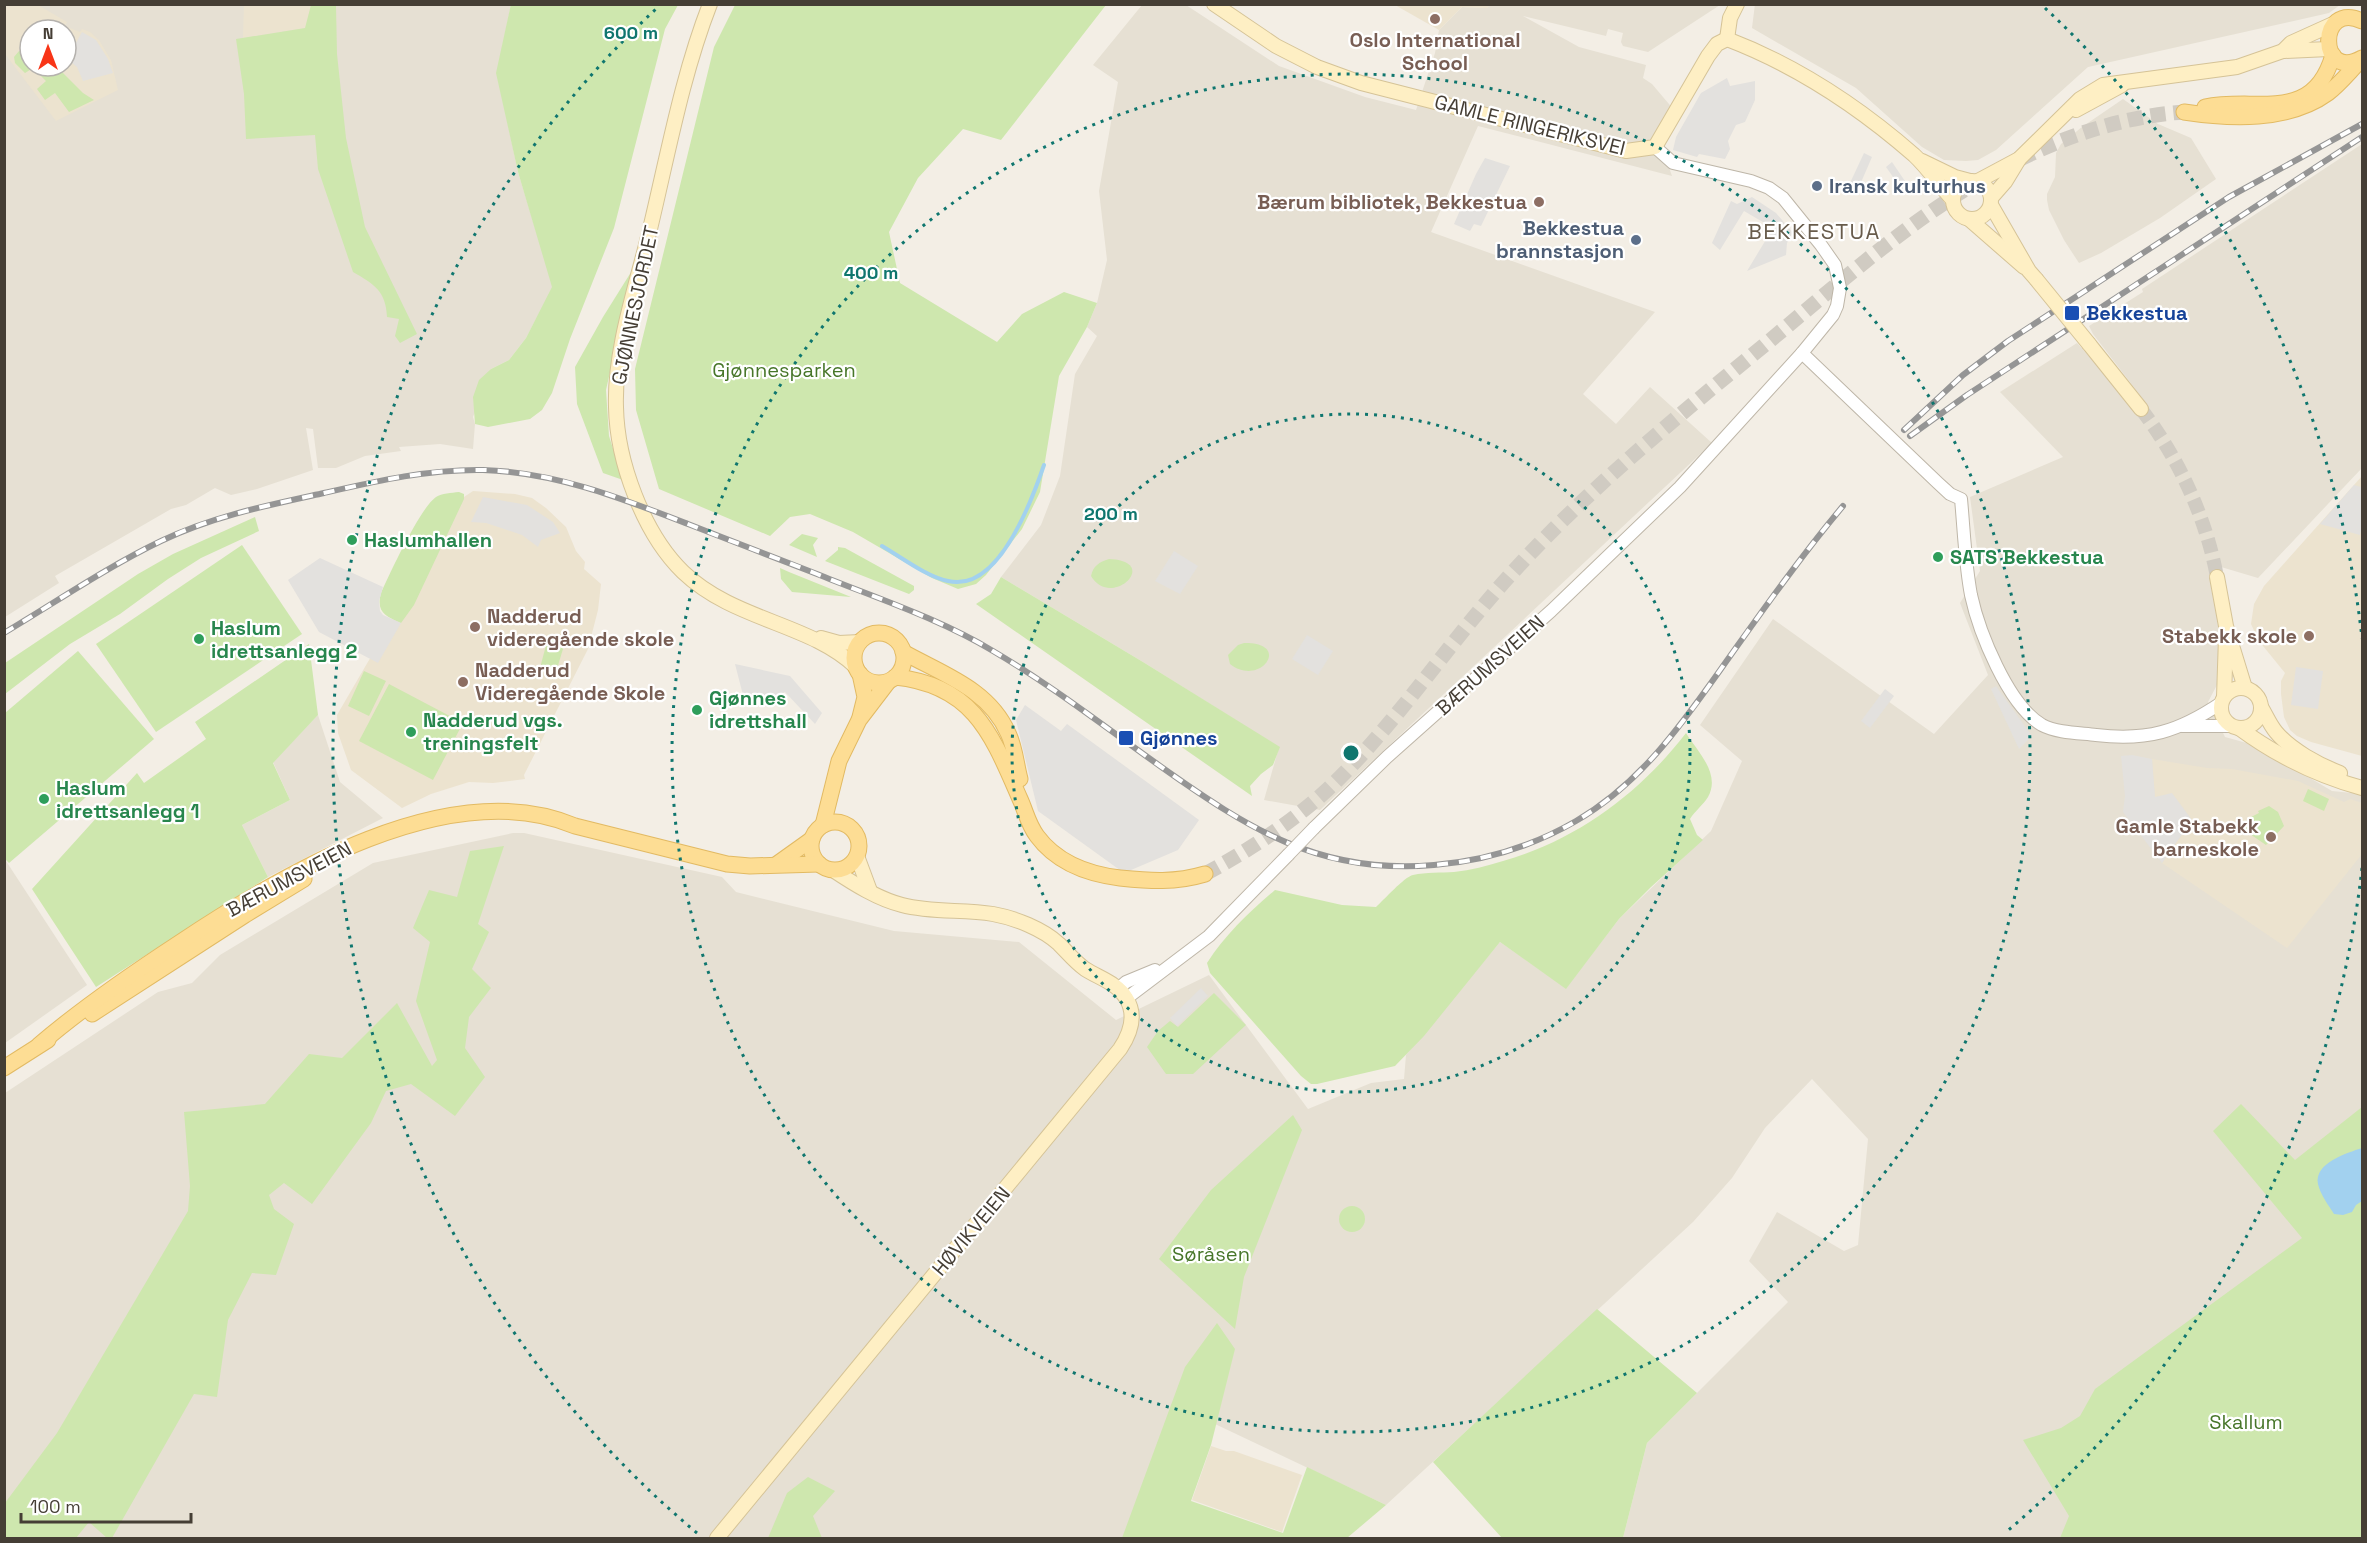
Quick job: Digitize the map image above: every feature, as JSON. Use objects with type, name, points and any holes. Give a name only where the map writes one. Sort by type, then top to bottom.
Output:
[{"type":"main road","name":"GJØNNESJORDET","points":[[710,4],[686,82],[626,331],[616,392],[618,436],[644,515],[659,543],[693,581],[724,602],[799,633],[844,656],[858,671]]},
{"type":"main road","name":"GAMLE RINGERIKSVEI","points":[[1214,4],[1276,46],[1317,66],[1362,83],[1626,151],[1655,147]]},
{"type":"main road","points":[[1727,39],[1728,25],[1737,4]]},
{"type":"main road","points":[[2283,51],[2291,43],[2333,24],[2355,19],[2359,4]]},
{"type":"main road","points":[[2333,24],[2327,39],[2331,52],[2328,72],[2320,84],[2296,99],[2266,104],[2210,106],[2184,112],[2210,116],[2240,116],[2273,114],[2298,108],[2327,94],[2362,59]]},
{"type":"main road","points":[[1655,147],[1708,56],[1717,44],[1727,39]]},
{"type":"main road","points":[[1727,39],[1794,71],[1839,98],[1859,111],[1916,157],[1953,200],[1958,212],[2014,254],[2142,409]]},
{"type":"main road","points":[[1969,219],[1982,216],[2019,159],[2080,99],[2103,85],[2221,70],[2260,60],[2283,51],[2331,52],[2346,62],[2362,59]]},
{"type":"main road","points":[[1916,157],[1955,177],[1987,188],[2014,254]]},
{"type":"main road","points":[[1953,200],[1960,186],[2019,159]]},
{"type":"main road","points":[[2217,577],[2226,626],[2245,688]]},
{"type":"main road","points":[[2226,626],[2223,717],[2287,759],[2307,769],[2362,788]]},
{"type":"main road","name":"GJØNNESJORDET","points":[[799,633],[839,643],[860,642]]},
{"type":"main road","points":[[860,720],[865,697],[855,652],[860,642],[873,635],[882,634],[895,639],[903,651],[960,682],[991,706],[1008,732],[1013,746],[1023,805]]},
{"type":"main road","points":[[823,825],[839,761],[860,720],[903,667],[903,651]]},
{"type":"main road","points":[[858,671],[871,681],[915,679],[936,687],[959,700],[979,717],[1002,756],[1030,825],[1038,838],[1059,858],[1081,870],[1106,876],[1163,882],[1178,881],[1205,874]]},
{"type":"main road","points":[[2222,700],[2232,689],[2245,688],[2254,693],[2274,730],[2282,739],[2327,767],[2362,779]]},
{"type":"main road","points":[[2235,727],[2252,725],[2261,714],[2262,707]]},
{"type":"main road","points":[[832,793],[843,823]]},
{"type":"main road","name":"BÆRUMSVEIEN","points":[[4,1068],[39,1045],[75,1014],[214,919],[303,869],[362,840],[428,820],[489,813],[554,817],[575,826],[727,864],[826,867]]},
{"type":"main road","points":[[826,867],[847,867],[857,855],[858,838],[853,830],[843,823],[833,822],[823,825],[812,839],[812,854],[826,867],[890,902],[904,906],[993,915],[1017,921],[1041,932],[1059,944],[1085,969],[1122,993]]},
{"type":"main road","points":[[777,864],[812,839]]},
{"type":"main road","points":[[857,855],[870,891]]},
{"type":"main road","name":"HØVIKVEIEN","points":[[717,1539],[1120,1049],[1128,1037],[1132,1024],[1132,1015],[1122,993]]},
{"type":"street","name":"GAMLE RINGERIKSVEI","points":[[1655,147],[1667,159],[1678,165],[1744,180],[1774,191],[1789,204],[1826,251],[1838,273],[1840,288],[1837,306],[1833,315],[1802,353]]},
{"type":"street","points":[[1802,353],[1938,483],[1950,494],[1961,499],[1971,595],[1977,615],[1999,671],[2021,705],[2034,719],[2044,726],[2062,730],[2116,738],[2147,737],[2182,726],[2222,700]]},
{"type":"street","name":"BÆRUMSVEIEN","points":[[1122,993],[1126,982],[1167,965],[1209,936],[1387,757],[1605,561],[1689,478],[1802,353]]},
{"type":"street","points":[[2182,726],[2235,727]]},
{"type":"shaded area","points":[[1490,4],[1720,5],[1648,52],[1623,46],[1621,42],[1623,33],[1608,29],[1606,36],[1523,16],[1579,47],[1646,65],[1643,78],[1652,84],[1680,117],[1653,136],[1665,156],[1672,176],[1478,126],[1431,232],[1655,312],[1583,394],[1616,424],[1650,387],[1712,443],[1320,810],[1264,800],[1279,747],[1001,577],[1041,525],[1060,476],[1075,374],[1097,336],[1087,327],[1097,303],[1107,260],[1099,191],[1118,82],[1093,65],[1142,5],[1186,5],[1279,66],[1365,97],[1416,110],[1435,53],[1439,30],[1462,7],[1487,8]]},
{"type":"shaded area","points":[[1755,4],[2340,5],[2329,13],[2088,67],[1996,150],[1978,160],[1966,161],[1944,160],[1922,147],[1856,88],[1752,28]]},
{"type":"shaded area","points":[[5,5],[511,5],[497,73],[518,172],[553,287],[526,338],[509,360],[491,369],[473,417],[475,424],[473,449],[440,444],[399,447],[401,451],[365,456],[336,468],[318,468],[313,429],[306,428],[313,470],[257,489],[231,495],[215,488],[186,505],[171,509],[55,576],[59,583],[5,617]]},
{"type":"shaded area","points":[[5,5],[38,5],[60,18],[18,18],[18,71],[5,54]]},
{"type":"shaded area","points":[[244,5],[311,5],[306,28],[243,38]]},
{"type":"shaded area","name":"Oslo International School","points":[[1395,5],[1490,5],[1487,8],[1462,7],[1439,30]]},
{"type":"shaded area","points":[[82,29],[90,32],[99,40],[111,60],[118,90],[56,121],[23,78],[78,78],[78,31]]},
{"type":"shaded area","points":[[82,32],[96,40],[108,59],[113,73],[83,81],[78,69],[78,39]]},
{"type":"shaded area","points":[[1727,78],[1730,86],[1755,81],[1755,100],[1745,122],[1736,125],[1728,141],[1730,149],[1725,159],[1699,154],[1697,157],[1673,150],[1676,137],[1701,93]]},
{"type":"shaded area","points":[[2123,99],[2158,124],[2191,138],[2216,179],[2160,218],[2101,253],[2079,263],[2049,210],[2047,194],[2055,177],[2056,153],[2061,144],[2082,127]]},
{"type":"shaded area","points":[[2362,144],[2362,468],[2258,578],[2221,567],[2217,577],[2212,574],[2221,652],[2218,683],[2208,702],[2225,737],[2254,745],[2332,791],[2362,794],[2362,1538],[1623,1538],[1647,1443],[1788,1302],[1749,1261],[1777,1212],[1844,1251],[1858,1245],[1868,1139],[1812,1079],[1765,1128],[1732,1178],[1693,1222],[1386,1505],[1196,1415],[1156,1538],[5,1538],[5,1093],[158,992],[192,983],[220,955],[373,863],[513,833],[524,833],[722,877],[736,892],[894,931],[1019,942],[1116,1020],[1209,975],[1308,1109],[1371,1083],[1404,1079],[1406,1055],[1500,942],[1566,988],[1619,919],[1711,831],[1742,761],[1700,725],[1773,619],[1934,734],[1988,675],[1960,603],[1980,571],[1970,497],[2063,457],[2000,392],[2077,343],[2138,410],[2141,409],[2146,403],[2089,326]]},
{"type":"shaded area","points":[[1864,153],[1872,157],[1859,187],[1850,183]]},
{"type":"shaded area","points":[[1485,158],[1510,166],[1481,226],[1474,224],[1470,231],[1454,224]]},
{"type":"shaded area","points":[[1892,162],[1909,187],[1903,191],[1886,167]]},
{"type":"shaded area","points":[[1752,197],[1776,213],[1793,233],[1787,243],[1786,255],[1747,271],[1773,228],[1744,211],[1720,250],[1712,243],[1731,201],[1737,204]]},
{"type":"shaded area","name":"Stabekk skole","points":[[2362,476],[2362,756],[2311,742],[2290,730],[2284,717],[2281,694],[2281,681],[2285,673],[2259,641],[2251,624],[2254,604],[2264,586]]},
{"type":"shaded area","points":[[2362,483],[2360,535],[2320,524],[2354,485],[2361,487]]},
{"type":"shaded area","name":"Nadderud Videregående Skole","points":[[473,491],[515,494],[532,498],[566,527],[576,551],[585,562],[584,569],[601,584],[598,610],[588,649],[524,775],[525,779],[493,783],[469,782],[431,794],[402,808],[351,770],[338,733],[337,715],[464,497]]},
{"type":"shaded area","points":[[483,497],[527,505],[553,522],[560,533],[541,540],[538,547],[522,535],[486,523],[471,522]]},
{"type":"shaded area","points":[[1174,551],[1198,566],[1180,594],[1155,581]]},
{"type":"shaded area","points":[[320,558],[383,587],[379,601],[380,611],[383,615],[401,623],[378,663],[319,632],[288,580]]},
{"type":"shaded area","points":[[1307,635],[1333,651],[1318,675],[1292,659]]},
{"type":"shaded area","points":[[735,664],[790,676],[822,713],[815,724],[785,692],[768,701],[743,695]]},
{"type":"shaded area","points":[[2296,667],[2323,671],[2318,709],[2291,705]]},
{"type":"shaded area","points":[[1996,686],[2032,736],[2019,749],[1991,689]]},
{"type":"shaded area","points":[[1885,689],[1894,696],[1870,728],[1861,721]]},
{"type":"shaded area","points":[[1025,705],[1061,731],[1067,724],[1199,820],[1178,850],[1124,873],[1038,811],[1016,720]]},
{"type":"shaded area","points":[[318,715],[340,782],[383,818],[268,877],[242,825],[290,800],[273,762]]},
{"type":"shaded area","points":[[2132,755],[2152,759],[2155,797],[2172,793],[2192,820],[2162,863],[2123,812],[2125,796],[2121,756]]},
{"type":"shaded area","name":"Gamle Stabekk barneskole","points":[[2152,759],[2207,768],[2232,769],[2298,781],[2344,802],[2350,799],[2362,803],[2362,854],[2287,948],[2162,863],[2192,820],[2155,797]]},
{"type":"shaded area","points":[[4,858],[87,985],[5,1043],[4,1043]]},
{"type":"shaded area","points":[[1201,988],[1208,996],[1177,1026],[1170,1018]]},
{"type":"shaded area","points":[[1211,1446],[1234,1451],[1302,1475],[1282,1532],[1192,1500]]},
{"type":"green space","points":[[511,4],[678,5],[665,29],[614,228],[570,339],[552,393],[542,410],[530,419],[488,427],[475,424],[473,397],[479,380],[491,369],[509,360],[526,338],[552,287],[518,172],[496,73]]},
{"type":"green space","points":[[311,5],[336,5],[337,54],[346,138],[365,227],[417,334],[400,343],[395,336],[399,319],[387,317],[384,301],[378,289],[353,272],[318,169],[315,135],[246,139],[244,94],[236,39],[305,28]]},
{"type":"green space","name":"Gjønnesparken","points":[[735,5],[1106,5],[1001,140],[963,129],[918,178],[889,232],[900,283],[997,342],[1022,314],[1064,292],[1097,303],[1087,327],[1059,376],[1040,492],[1022,529],[986,575],[976,584],[958,589],[932,578],[853,532],[810,514],[790,517],[770,536],[659,489],[636,410],[635,369],[714,47]]},
{"type":"green space","points":[[18,52],[18,66],[15,63],[14,57]]},
{"type":"green space","points":[[43,78],[68,78],[94,100],[69,112],[55,93],[45,100],[37,89],[46,81]]},
{"type":"green space","points":[[633,269],[606,390],[609,436],[623,480],[603,473],[577,404],[575,367]]},
{"type":"green space","points":[[459,492],[464,494],[464,499],[414,605],[401,623],[390,618],[381,609],[381,593],[406,542],[429,503],[444,494]]},
{"type":"green space","points":[[255,517],[259,531],[201,558],[168,579],[120,614],[70,644],[5,694],[5,663],[138,574],[173,554]]},
{"type":"green space","points":[[802,534],[818,538],[813,545],[817,557],[789,545]]},
{"type":"green space","name":"Haslum idrettsanlegg 2","points":[[242,545],[302,634],[156,732],[96,644]]},
{"type":"green space","points":[[838,547],[845,548],[914,586],[914,590],[909,594],[825,561],[838,550]]},
{"type":"green space","points":[[1109,559],[1124,562],[1131,567],[1132,574],[1127,581],[1110,588],[1100,585],[1091,576],[1097,565]]},
{"type":"green space","points":[[780,568],[851,597],[792,592],[781,579]]},
{"type":"green space","points":[[1001,577],[1280,747],[1273,765],[1250,786],[1252,796],[976,604],[991,594]]},
{"type":"green space","points":[[549,634],[566,639],[556,672],[540,668]]},
{"type":"green space","points":[[1244,643],[1259,645],[1267,649],[1269,656],[1261,668],[1252,671],[1241,670],[1230,664],[1228,655],[1238,645]]},
{"type":"green space","points":[[309,644],[318,715],[273,763],[290,800],[242,825],[268,877],[96,987],[32,889],[137,773],[144,783],[206,739],[195,722]]},
{"type":"green space","name":"Haslum idrettsanlegg 1","points":[[78,651],[154,739],[9,863],[4,858],[5,713]]},
{"type":"green space","points":[[364,671],[386,681],[369,716],[348,706]]},
{"type":"green space","name":"Nadderud vgs. treningsfelt","points":[[389,684],[463,723],[433,780],[359,741]]},
{"type":"green space","points":[[1686,733],[1702,756],[1712,780],[1708,797],[1690,819],[1697,835],[1703,840],[1619,919],[1566,989],[1500,942],[1424,1036],[1395,1066],[1311,1084],[1301,1076],[1210,973],[1207,963],[1222,943],[1247,915],[1275,890],[1342,905],[1376,907],[1399,884],[1413,875],[1473,869],[1530,852],[1556,841],[1605,812],[1648,775]]},
{"type":"green space","points":[[2308,789],[2329,799],[2324,811],[2303,801]]},
{"type":"green space","points":[[2269,806],[2278,812],[2284,826],[2266,845],[2239,829],[2249,818],[2259,813],[2258,811]]},
{"type":"green space","points":[[504,846],[478,924],[489,932],[472,969],[491,988],[469,1017],[465,1048],[485,1077],[455,1116],[411,1084],[386,1091],[371,1123],[312,1204],[284,1183],[269,1195],[274,1209],[294,1224],[276,1275],[252,1273],[228,1320],[217,1397],[194,1394],[112,1538],[107,1538],[89,1522],[76,1538],[5,1538],[5,1503],[57,1433],[188,1211],[190,1186],[184,1112],[265,1104],[309,1054],[342,1058],[397,1003],[432,1066],[437,1060],[416,1001],[430,942],[413,928],[429,890],[457,897],[470,851]]},
{"type":"green space","points":[[1214,993],[1246,1025],[1193,1074],[1166,1074],[1147,1047],[1158,1031],[1170,1021],[1178,1027]]},
{"type":"green space","name":"Skallum","points":[[2241,1104],[2295,1160],[2362,1107],[2362,1538],[2060,1538],[2069,1516],[2023,1440],[2061,1428],[2080,1416],[2095,1389],[2302,1238],[2213,1131]]},
{"type":"green space","name":"Søråsen","points":[[1293,1115],[1302,1130],[1244,1277],[1235,1329],[1159,1259],[1211,1190]]},
{"type":"green space","points":[[1352,1206],[1361,1210],[1365,1219],[1361,1228],[1352,1232],[1343,1228],[1339,1219],[1343,1210]]},
{"type":"green space","points":[[1597,1309],[1697,1393],[1647,1443],[1623,1538],[1502,1538],[1433,1462]]},
{"type":"green space","points":[[1217,1323],[1235,1349],[1211,1445],[1191,1501],[1283,1533],[1307,1467],[1386,1505],[1347,1538],[1122,1538],[1185,1367]]},
{"type":"green space","points":[[808,1477],[835,1491],[813,1516],[822,1538],[768,1538],[787,1493]]},
{"type":"water","points":[[2362,1148],[2362,1201],[2352,1212],[2343,1215],[2334,1214],[2321,1192],[2318,1177],[2321,1170],[2333,1160]]},
{"type":"waterway","points":[[882,546],[940,579],[966,581],[982,573],[997,559],[1010,541],[1031,500],[1044,465]]},
{"type":"tunnel","points":[[2020,159],[2079,134],[2121,122],[2184,112]]},
{"type":"tunnel","points":[[1205,874],[1269,836],[1327,790],[1376,739],[1512,573],[1603,482],[1700,398],[1873,255],[1928,214],[1986,177]]},
{"type":"tunnel","points":[[2141,409],[2167,447],[2189,488],[2206,532],[2217,577]]},
{"type":"railway","points":[[1904,430],[1963,375],[2008,341],[2229,197],[2362,124]]},
{"type":"railway","points":[[1910,436],[1967,395],[2362,137]]},
{"type":"railway","points":[[4,633],[141,551],[181,532],[221,518],[383,480],[443,471],[483,470],[536,476],[587,488],[638,505],[951,628],[1036,678],[1224,809],[1288,843],[1321,855],[1356,863],[1393,866],[1434,865],[1490,856],[1543,838],[1576,821],[1622,788],[1661,749],[1784,581],[1843,506]]},
{"type":"place","name":"Oslo International School","points":[[1435,19]]},
{"type":"place","name":"Iransk kulturhus","points":[[1817,186]]},
{"type":"place","name":"Bærum bibliotek, Bekkestua","points":[[1539,202]]},
{"type":"place","name":"Bekkestua brannstasjon","points":[[1636,240]]},
{"type":"place","name":"Bekkestua","points":[[2072,313]]},
{"type":"place","name":"Haslumhallen","points":[[352,540]]},
{"type":"place","name":"SATS Bekkestua","points":[[1938,557]]},
{"type":"place","name":"Nadderud videregående skole","points":[[475,627]]},
{"type":"place","name":"Stabekk skole","points":[[2309,636]]},
{"type":"place","name":"Haslum idrettsanlegg 2","points":[[199,639]]},
{"type":"place","name":"Nadderud Videregående Skole","points":[[463,682]]},
{"type":"place","name":"Gjønnes idrettshall","points":[[697,710]]},
{"type":"place","name":"Nadderud vgs. treningsfelt","points":[[411,732]]},
{"type":"place","name":"Gjønnes","points":[[1126,738]]},
{"type":"place","name":"Haslum idrettsanlegg 1","points":[[44,799]]},
{"type":"place","name":"Gamle Stabekk barneskole","points":[[2271,837]]},
{"type":"district","name":"BEKKESTUA","points":[[1814,231]]}]
